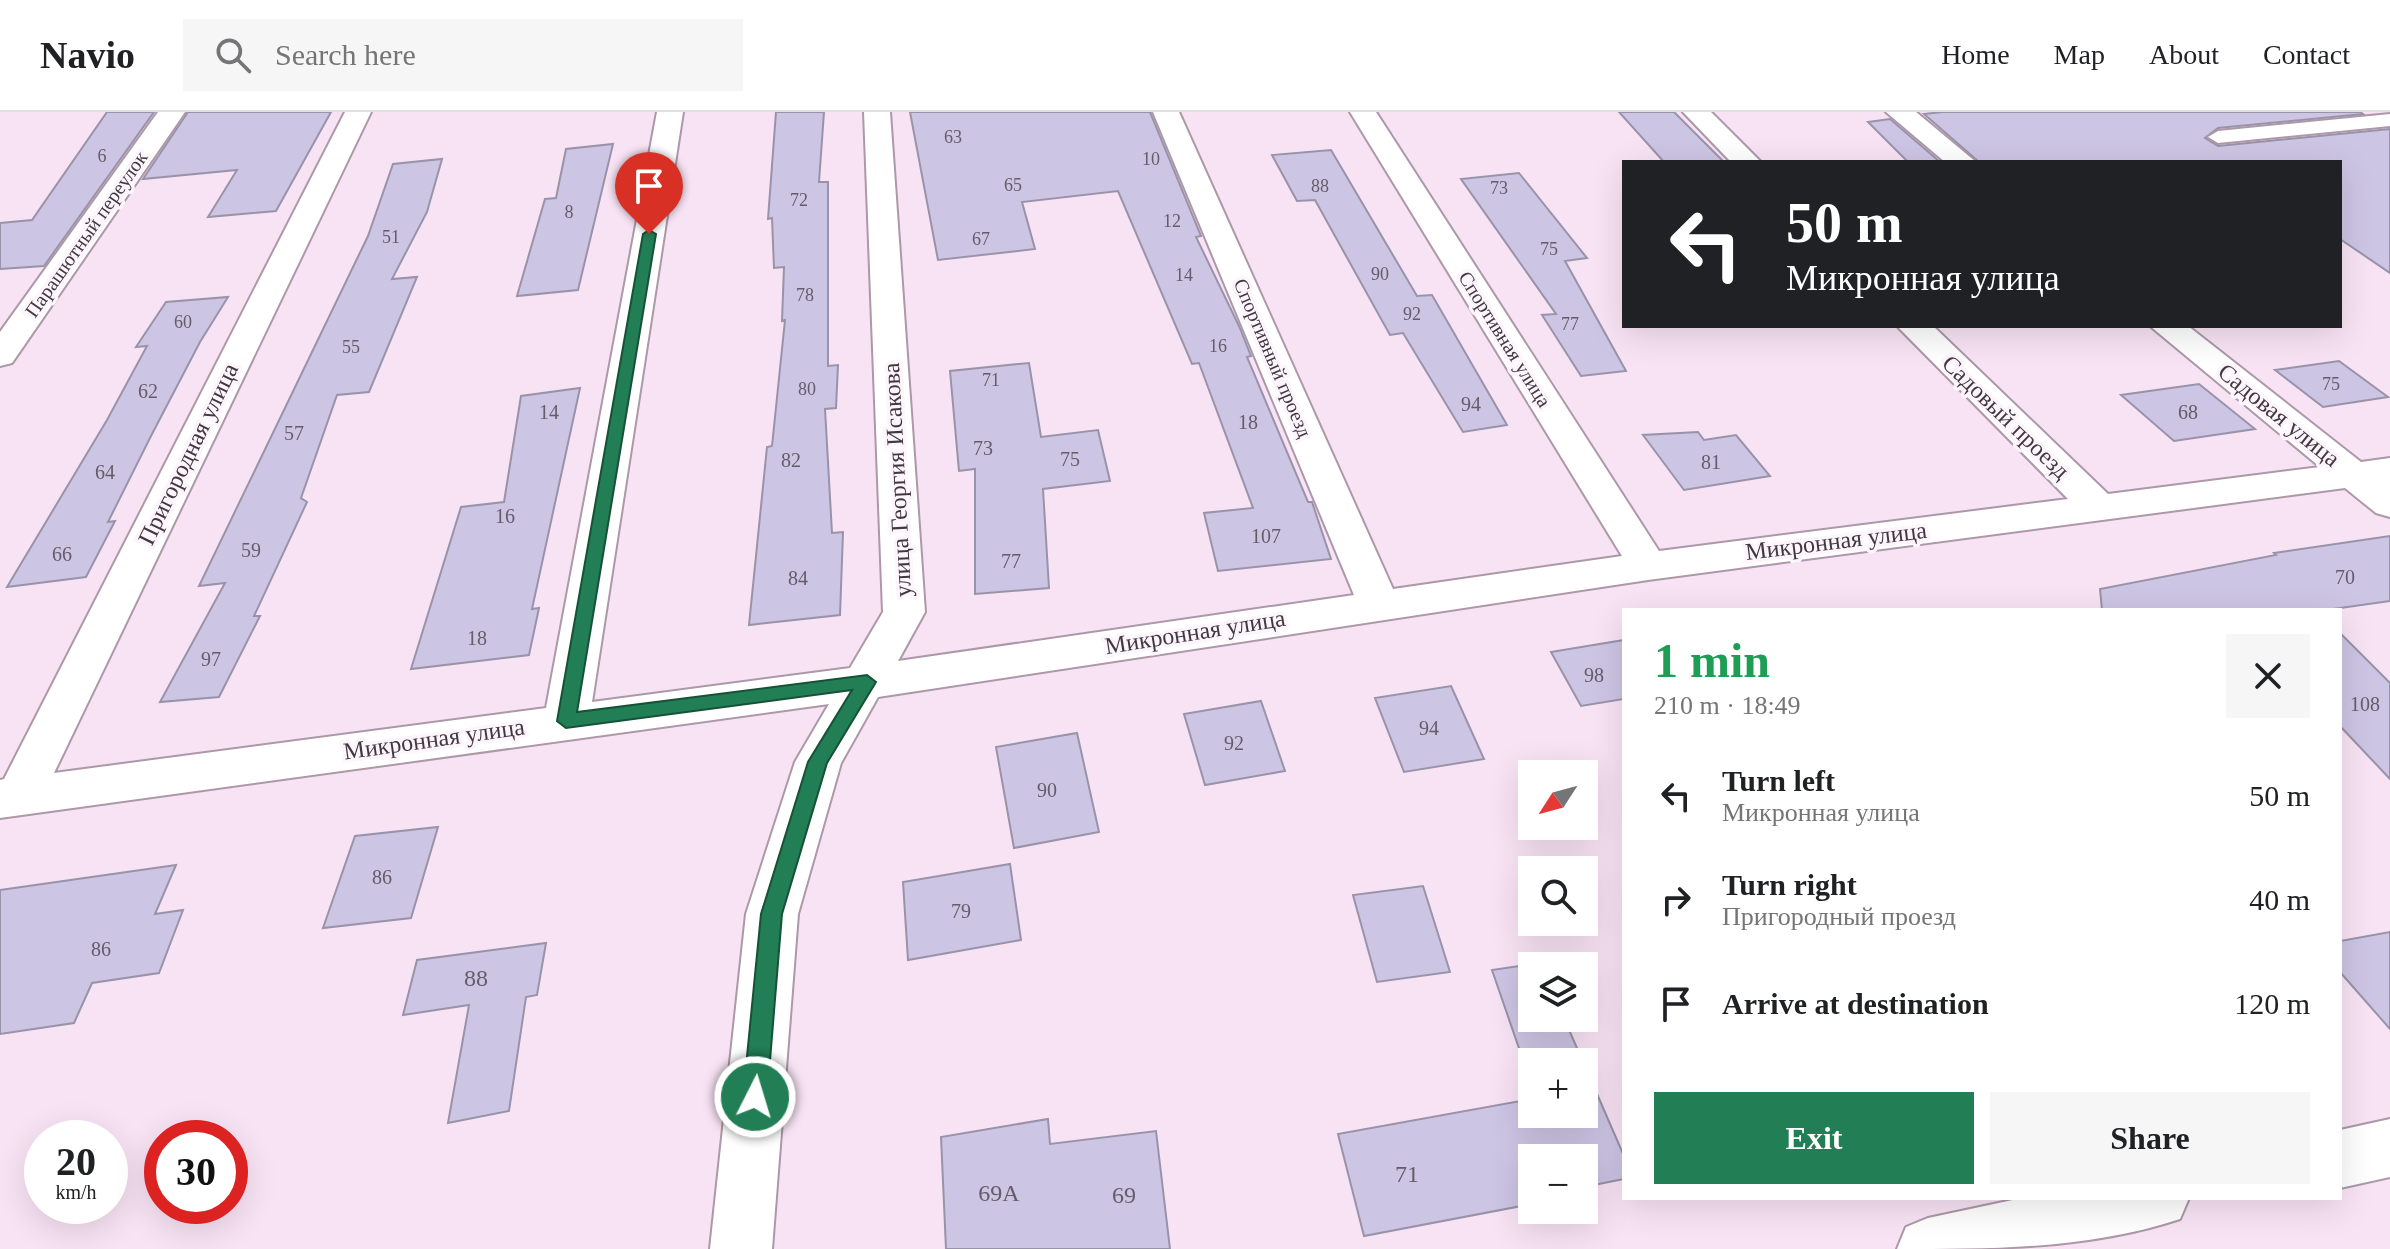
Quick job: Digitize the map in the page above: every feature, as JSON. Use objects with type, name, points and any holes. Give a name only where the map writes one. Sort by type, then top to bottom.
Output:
[{"type":"street","name":"Парашютный переулок","points":[[0,356],[172,112]]},
{"type":"street","name":"Пригородная улица","points":[[9,798],[358,112]]},
{"type":"street","points":[[566,721],[670,112]]},
{"type":"street","name":"улица Георгия Исакова","points":[[741,1249],[772,914],[818,762],[867,682],[904,612],[877,112]]},
{"type":"street","name":"Спортивный проезд","points":[[1166,112],[1379,605]]},
{"type":"street","name":"Спортивная улица","points":[[1363,112],[1648,566]]},
{"type":"street","points":[[1696,112],[1745,160]]},
{"type":"street","points":[[1899,112],[1959,160]]},
{"type":"street","name":"Садовый проезд","points":[[1916,328],[2099,507]]},
{"type":"street","name":"Садовая улица","points":[[2170,328],[2372,472],[2390,504]]},
{"type":"street","name":"Микронная улица","points":[[9,798],[867,682],[1648,566],[2372,472]]},
{"type":"street","points":[[2342,1159],[2390,1148]]},
{"type":"street","points":[[1928,1249],[2150,1200]]},
{"type":"lane","points":[[2218,137],[2390,120]]},
{"type":"building","points":[[107,112],[154,112],[44,266],[0,269],[0,223],[32,220]]},
{"type":"building","points":[[188,112],[331,112],[276,211],[208,217],[237,170],[143,179]]},
{"type":"building","points":[[776,112],[824,112],[819,182],[828,182],[828,366],[838,365],[836,408],[825,409],[832,533],[843,532],[840,615],[749,625],[767,447],[772,446],[785,320],[782,321],[784,267],[774,268],[772,218],[768,219]]},
{"type":"building","points":[[910,112],[1150,112],[1201,236],[1196,237],[1239,326],[1251,356],[1247,357],[1308,502],[1312,502],[1331,559],[1218,571],[1204,513],[1253,508],[1199,363],[1192,364],[1118,191],[1022,202],[1035,249],[938,260]]},
{"type":"building","points":[[1619,112],[1674,112],[1722,160],[1662,160]]},
{"type":"building","points":[[2360,112],[2363,114],[2218,128],[2205,138],[2218,146],[2390,129],[2390,273],[2342,240],[2342,160],[1977,160],[1924,114]]},
{"type":"building","points":[[1890,119],[1938,160],[1906,160],[1868,122]]},
{"type":"building","points":[[613,144],[578,290],[517,296],[545,199],[556,198],[566,149]]},
{"type":"building","points":[[1331,150],[1417,296],[1432,295],[1507,425],[1463,432],[1403,333],[1390,335],[1315,200],[1297,201],[1272,155]]},
{"type":"building","points":[[442,159],[427,212],[392,279],[417,277],[369,392],[337,395],[301,498],[307,502],[254,616],[260,616],[219,697],[160,702],[225,583],[199,586],[368,236],[393,164]]},
{"type":"building","points":[[1519,173],[1587,258],[1565,261],[1626,371],[1581,376],[1542,315],[1556,314],[1461,179]]},
{"type":"building","points":[[228,297],[200,342],[151,436],[108,522],[115,521],[86,577],[7,587],[107,420],[147,346],[136,347],[166,302]]},
{"type":"building","points":[[2339,361],[2388,397],[2323,407],[2275,370]]},
{"type":"building","points":[[1029,363],[1041,437],[1098,430],[1110,481],[1043,489],[1049,588],[975,594],[975,469],[959,471],[950,371]]},
{"type":"building","points":[[2199,384],[2255,429],[2174,441],[2121,395]]},
{"type":"building","points":[[580,388],[532,609],[539,608],[529,655],[411,669],[461,507],[504,502],[521,396]]},
{"type":"building","points":[[1698,432],[1704,440],[1736,435],[1770,476],[1684,490],[1643,435]]},
{"type":"building","points":[[2390,536],[2390,601],[2340,608],[2102,608],[2100,589],[2276,555],[2274,553]]},
{"type":"building","points":[[2342,635],[2390,683],[2390,779],[2342,728]]},
{"type":"building","points":[[1622,640],[1622,699],[1581,706],[1551,652]]},
{"type":"building","points":[[1451,686],[1484,759],[1404,772],[1375,698]]},
{"type":"building","points":[[1261,701],[1285,771],[1205,785],[1184,714]]},
{"type":"building","points":[[1077,733],[1099,832],[1014,848],[996,747]]},
{"type":"building","points":[[438,827],[411,918],[323,928],[355,836]]},
{"type":"building","points":[[1010,864],[1021,940],[908,960],[903,882]]},
{"type":"building","points":[[176,865],[155,914],[183,910],[159,973],[92,983],[74,1023],[0,1034],[0,890]]},
{"type":"building","points":[[1423,886],[1450,972],[1377,982],[1353,895]]},
{"type":"building","points":[[2390,932],[2390,1029],[2342,974],[2342,941]]},
{"type":"building","points":[[546,943],[537,995],[526,997],[509,1111],[448,1123],[469,1005],[403,1015],[417,960]]},
{"type":"building","points":[[1518,966],[1518,1032],[1570,1032],[1577,1048],[1519,1048],[1492,970]]},
{"type":"building","points":[[1598,1096],[1622,1151],[1622,1179],[1598,1184],[1598,1144],[1518,1144],[1518,1207],[1364,1236],[1338,1134],[1518,1102],[1518,1128],[1598,1128]]},
{"type":"building","points":[[1048,1119],[1050,1144],[1156,1131],[1170,1249],[946,1249],[941,1137]]},
{"type":"route","points":[[649,234],[566,721],[867,682],[818,762],[772,914],[755,1097]]}]
